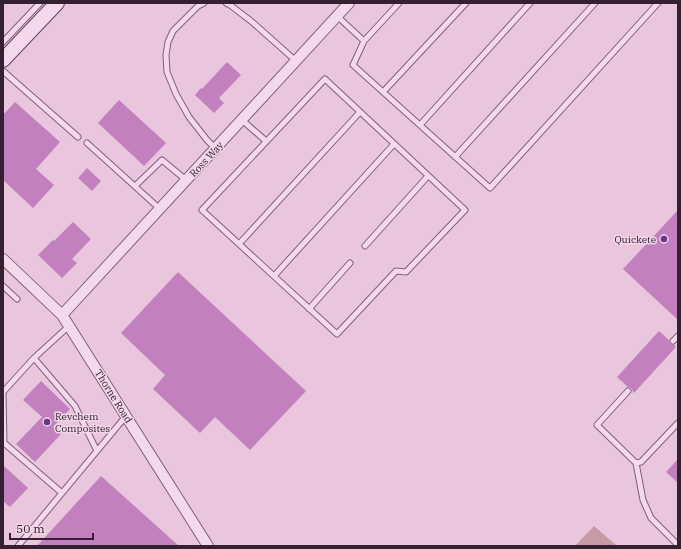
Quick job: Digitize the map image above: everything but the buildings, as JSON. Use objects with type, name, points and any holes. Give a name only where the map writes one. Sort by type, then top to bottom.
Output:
[{"type":"street","points":[[3,60],[57,3]]},
{"type":"street","name":"Ross Way","points":[[62,315],[349,3]]},
{"type":"street","name":"Thorne Road","points":[[3,260],[62,315],[208,546]]},
{"type":"lane","points":[[3,42],[40,3]]},
{"type":"lane","points":[[204,3],[198,6],[174,31],[168,42],[166,55],[167,72],[176,94],[189,117],[207,140],[216,148]]},
{"type":"lane","points":[[226,3],[251,21],[296,61]]},
{"type":"lane","points":[[399,3],[364,41],[353,65],[490,188],[658,3]]},
{"type":"lane","points":[[383,92],[466,3]]},
{"type":"lane","points":[[420,125],[530,3]]},
{"type":"lane","points":[[455,157],[595,3]]},
{"type":"lane","points":[[337,16],[364,41]]},
{"type":"lane","points":[[3,71],[78,136]]},
{"type":"lane","points":[[325,79],[360,112],[465,210],[406,272],[396,271],[337,334],[202,210],[325,79]]},
{"type":"lane","points":[[239,244],[360,112]]},
{"type":"lane","points":[[242,120],[266,141]]},
{"type":"lane","points":[[86,143],[160,208]]},
{"type":"lane","points":[[274,276],[394,144]]},
{"type":"lane","points":[[135,186],[162,160],[186,180]]},
{"type":"lane","points":[[365,246],[428,176]]},
{"type":"lane","points":[[309,308],[350,263]]},
{"type":"lane","points":[[3,286],[17,298]]},
{"type":"lane","points":[[62,493],[4,443],[3,392],[34,358],[69,326]]},
{"type":"lane","points":[[673,341],[678,336]]},
{"type":"lane","points":[[34,358],[75,406],[98,452]]},
{"type":"lane","points":[[628,391],[597,425],[636,463],[643,500],[651,518],[678,545]]},
{"type":"lane","points":[[18,546],[98,452],[126,416]]},
{"type":"lane","points":[[636,463],[641,462],[678,423]]},
{"type":"shaded area","points":[[594,526],[617,546],[575,546]]},
{"type":"place","name":"Quickete","points":[[664,239]]},
{"type":"place","name":"Revchem Composites","points":[[47,422]]}]
